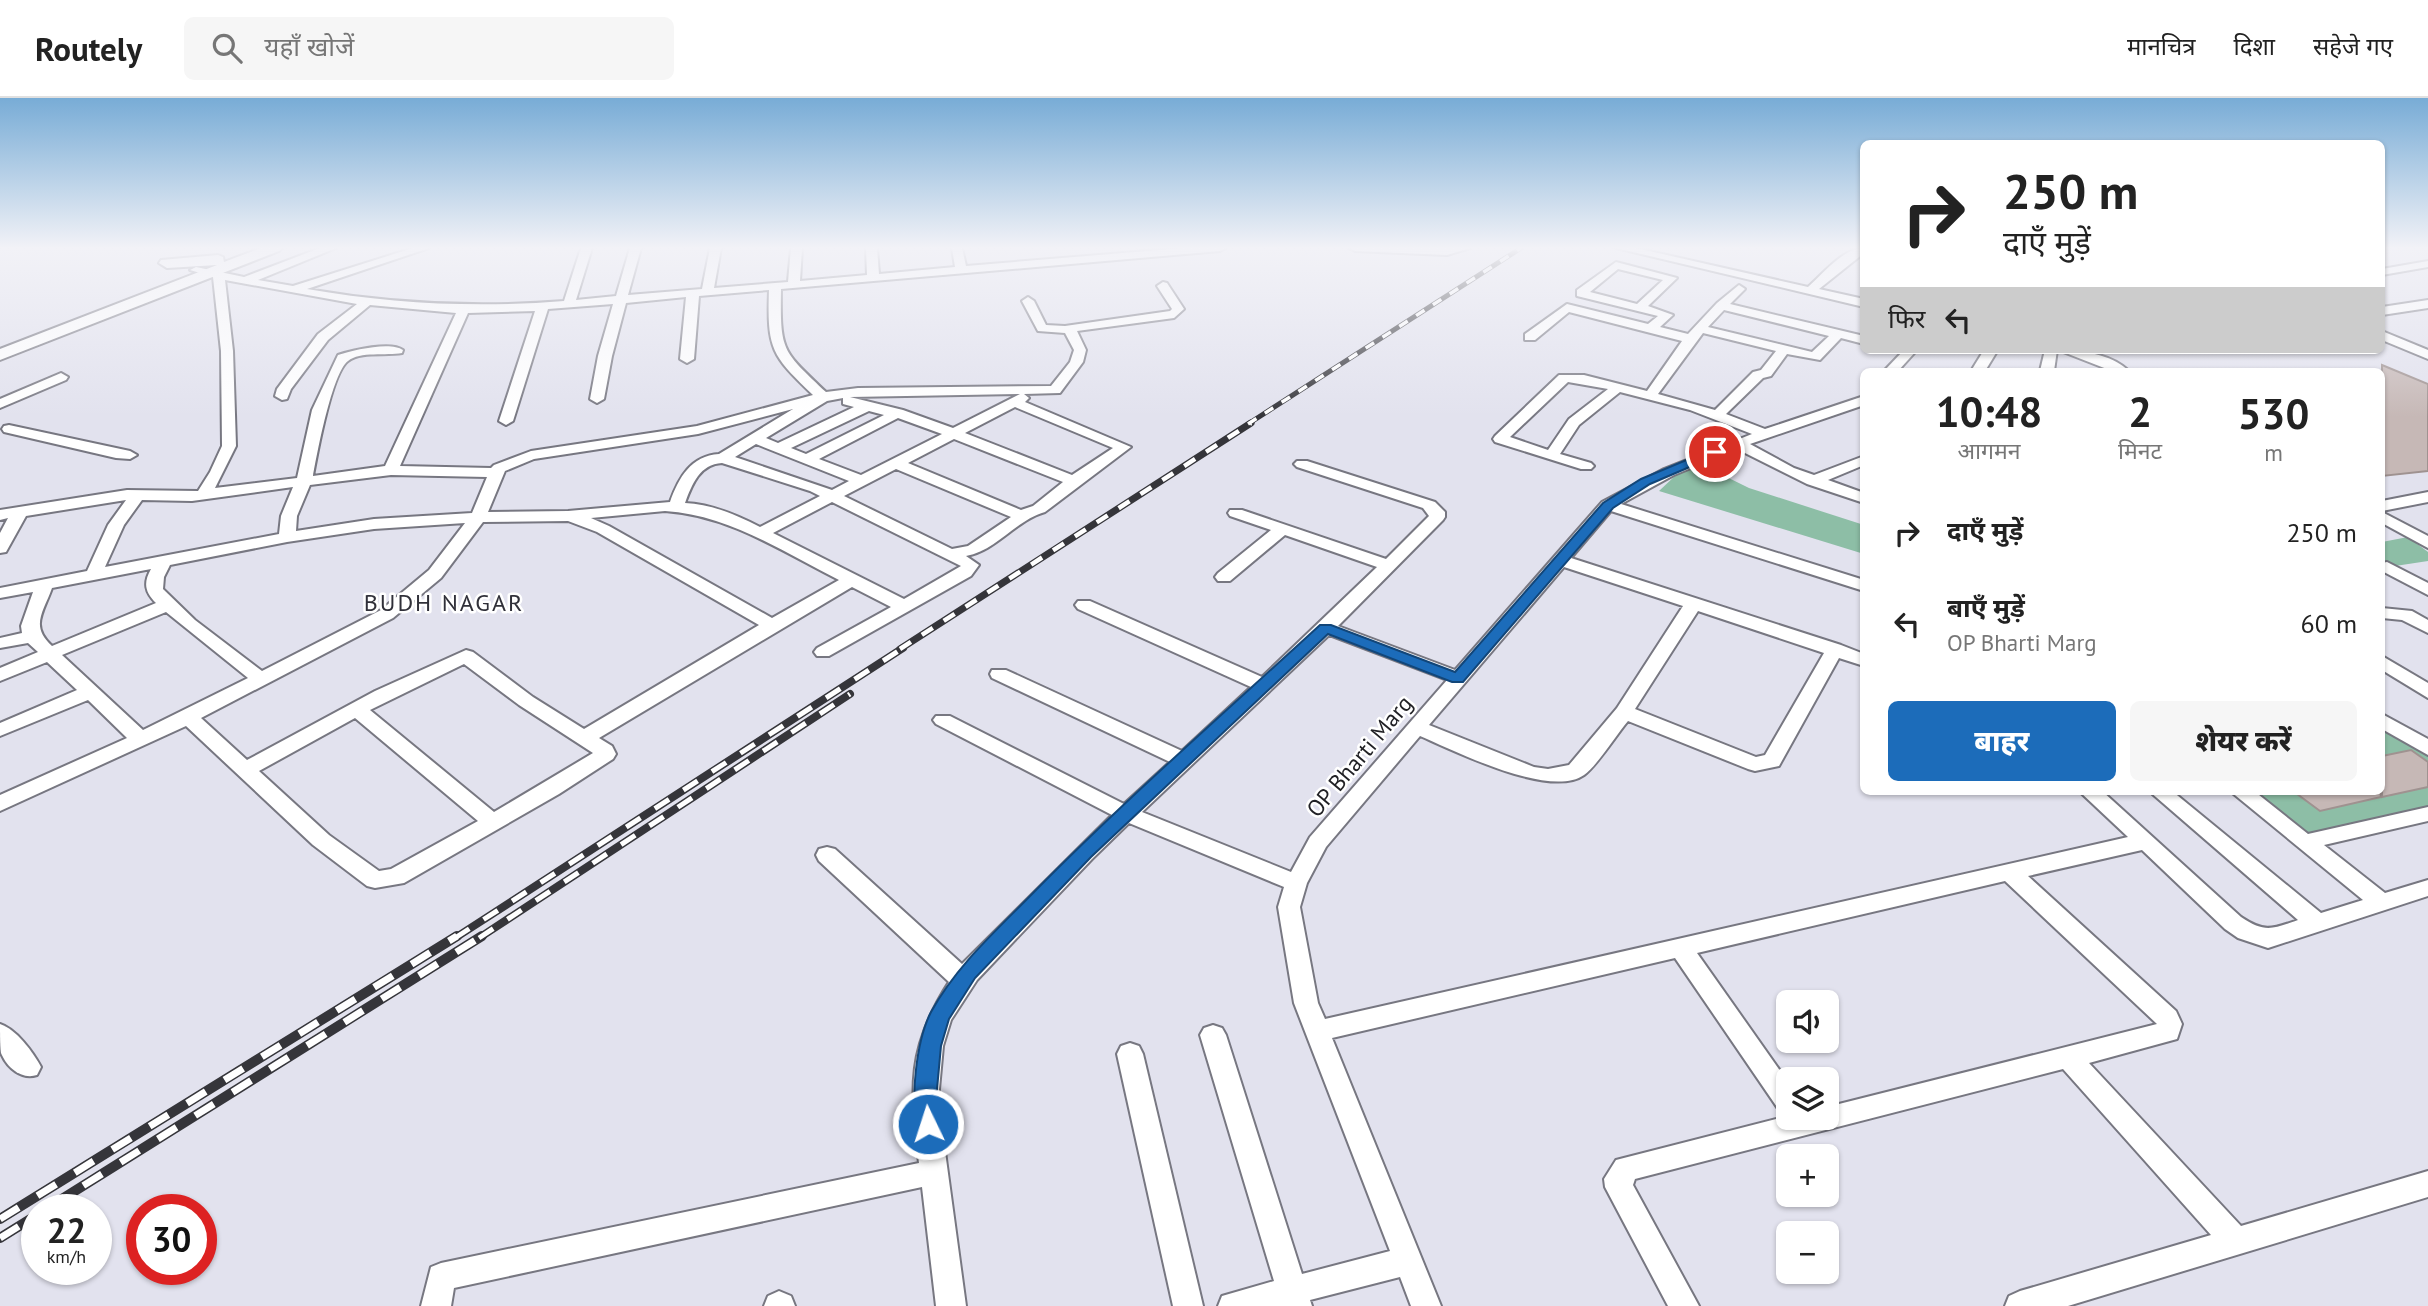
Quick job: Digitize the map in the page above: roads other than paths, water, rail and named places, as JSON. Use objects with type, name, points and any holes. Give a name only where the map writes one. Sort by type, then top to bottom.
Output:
[{"type":"street","points":[[0,347],[108,304]]},
{"type":"street","points":[[0,355],[125,304]]},
{"type":"street","points":[[202,495],[218,472],[229,446],[227,351],[218,304]]},
{"type":"street","points":[[282,396],[284,389],[323,337],[364,304]]},
{"type":"street","points":[[383,304],[463,311],[557,304]]},
{"type":"street","points":[[597,399],[619,304]]},
{"type":"street","points":[[687,359],[692,304]]},
{"type":"street","points":[[775,304],[778,347],[784,357],[823,397],[869,405],[952,432],[1074,481]]},
{"type":"street","points":[[1030,304],[1042,328],[1068,329],[1174,314],[1178,309],[1175,304]]},
{"type":"street","points":[[1625,304],[1667,315],[1650,329]]},
{"type":"street","points":[[1639,308],[1643,304]]},
{"type":"street","points":[[2385,311],[2426,304]]},
{"type":"street","points":[[506,421],[543,306]]},
{"type":"street","points":[[1650,396],[1696,334],[1721,306],[1860,339]]},
{"type":"street","points":[[1530,337],[1567,307],[1650,329],[1696,334],[1815,358],[1838,334]]},
{"type":"street","points":[[391,470],[463,311]]},
{"type":"street","points":[[0,804],[188,717],[387,614],[435,574],[478,517],[495,473],[506,464],[531,455],[698,430],[823,397],[858,392],[1055,390],[1076,362],[1080,350],[1068,329]]},
{"type":"street","points":[[2385,336],[2428,355]]},
{"type":"street","points":[[288,537],[289,516],[304,480],[319,410],[338,365],[344,358],[356,353],[397,350]]},
{"type":"street","points":[[1717,415],[1758,376],[1766,373],[1784,350]]},
{"type":"street","points":[[1894,368],[1906,354]]},
{"type":"street","points":[[2074,354],[2099,368]]},
{"type":"street","points":[[2078,354],[2101,360],[2116,368]]},
{"type":"street","points":[[0,404],[61,377]]},
{"type":"street","points":[[1586,466],[1500,439],[1564,378],[1650,396],[1717,415],[1766,435]]},
{"type":"street","points":[[1551,456],[1574,422],[1617,388]]},
{"type":"street","points":[[761,533],[952,432],[1038,391]]},
{"type":"street","points":[[676,506],[685,478],[692,471],[710,459],[723,457],[756,439],[823,397]]},
{"type":"street","points":[[952,554],[973,550],[1023,516],[1039,509],[1124,447],[1015,404],[1016,401]]},
{"type":"street","name":"OP Bharti Marg","points":[[1426,1306],[1306,1003],[1289,907],[1296,883],[1318,842],[1608,505],[1646,482],[1692,460],[1860,401]]},
{"type":"street","points":[[779,448],[869,405]]},
{"type":"street","points":[[807,459],[898,414]]},
{"type":"street","points":[[3,429],[116,454],[130,454]]},
{"type":"street","points":[[756,439],[862,481]]},
{"type":"street","points":[[1739,444],[1812,481],[1860,497]]},
{"type":"street","points":[[723,457],[833,496],[969,562],[970,568],[823,652]]},
{"type":"street","points":[[1812,481],[1860,462]]},
{"type":"street","points":[[895,463],[1023,516]]},
{"type":"street","points":[[951,1306],[925,1100],[930,1046],[940,1017],[963,980],[1084,853],[1325,628],[1437,517],[1434,508],[1302,464]]},
{"type":"street","points":[[0,515],[138,494],[202,495],[391,470],[495,473]]},
{"type":"street","points":[[93,576],[116,525],[138,494]]},
{"type":"street","points":[[2385,505],[2428,497]]},
{"type":"street","points":[[1608,505],[1860,585]]},
{"type":"street","points":[[0,593],[288,537],[374,524],[478,517],[568,516],[676,506],[711,512],[761,533],[903,606]]},
{"type":"street","points":[[2385,508],[2428,533]]},
{"type":"street","points":[[0,548],[20,512]]},
{"type":"street","points":[[1236,513],[1390,566]]},
{"type":"street","points":[[568,516],[603,528],[772,625]]},
{"type":"street","points":[[2385,518],[2428,542]]},
{"type":"street","points":[[1224,577],[1283,529]]},
{"type":"street","points":[[1561,559],[1860,658]]},
{"type":"street","points":[[164,561],[154,578],[153,587],[166,605],[262,680]]},
{"type":"street","points":[[2387,567],[2428,590]]},
{"type":"street","points":[[584,738],[852,580]]},
{"type":"street","points":[[44,585],[30,626],[32,637],[140,739]]},
{"type":"street","points":[[1415,727],[1530,773],[1557,776],[1576,771],[1624,712],[1694,603]]},
{"type":"street","points":[[0,675],[166,605]]},
{"type":"street","points":[[1084,605],[1263,685]]},
{"type":"street","points":[[2385,612],[2406,615],[2428,628]]},
{"type":"street","points":[[1325,628],[1458,678]]},
{"type":"street","points":[[0,643],[32,637]]},
{"type":"street","points":[[1624,712],[1755,764],[1768,764],[1835,649]]},
{"type":"street","points":[[188,717],[321,840],[375,880],[396,877],[605,757],[605,751],[526,701],[466,656],[357,709],[247,769]]},
{"type":"street","points":[[2385,664],[2428,692]]},
{"type":"street","points":[[999,674],[1184,760]]},
{"type":"street","points":[[0,730],[90,692]]},
{"type":"street","points":[[357,709],[492,822]]},
{"type":"street","points":[[943,720],[1127,814],[1296,883]]},
{"type":"street","points":[[2385,722],[2428,748]]},
{"type":"street","points":[[2094,795],[2246,932],[2268,939],[2428,888]]},
{"type":"street","points":[[2164,795],[2318,924]]},
{"type":"street","points":[[2245,795],[2383,904]]},
{"type":"street","points":[[2305,842],[2428,814]]},
{"type":"street","points":[[1315,1031],[2146,841]]},
{"type":"street","points":[[827,855],[963,980]]},
{"type":"street","points":[[1839,1112],[2168,1032],[2170,1024],[2167,1018],[2009,872]]},
{"type":"street","points":[[1679,946],[1776,1085]]},
{"type":"street","points":[[0,1034],[28,1067]]},
{"type":"street","points":[[1213,1035],[1295,1298]]},
{"type":"street","points":[[1130,1054],[1188,1306]]},
{"type":"street","points":[[2069,1058],[2235,1241]]},
{"type":"street","points":[[1684,1306],[1619,1187],[1621,1173],[1626,1169],[1776,1128]]},
{"type":"street","points":[[436,1306],[442,1277],[934,1172]]},
{"type":"street","points":[[2020,1306],[2428,1184]]},
{"type":"street","points":[[1233,1306],[1295,1298],[1407,1261]]},
{"type":"railway","points":[[1248,424],[1434,304]]},
{"type":"railway","points":[[900,649],[1251,423]]},
{"type":"railway","points":[[455,938],[903,648]]},
{"type":"railway","points":[[479,938],[850,694]]},
{"type":"railway","points":[[0,1219],[457,936]]},
{"type":"railway","points":[[70,1194],[482,936]]},
{"type":"railway","points":[[0,1238],[21,1225]]},
{"type":"district","name":"BUDH NAGAR","points":[[444,602]]}]
